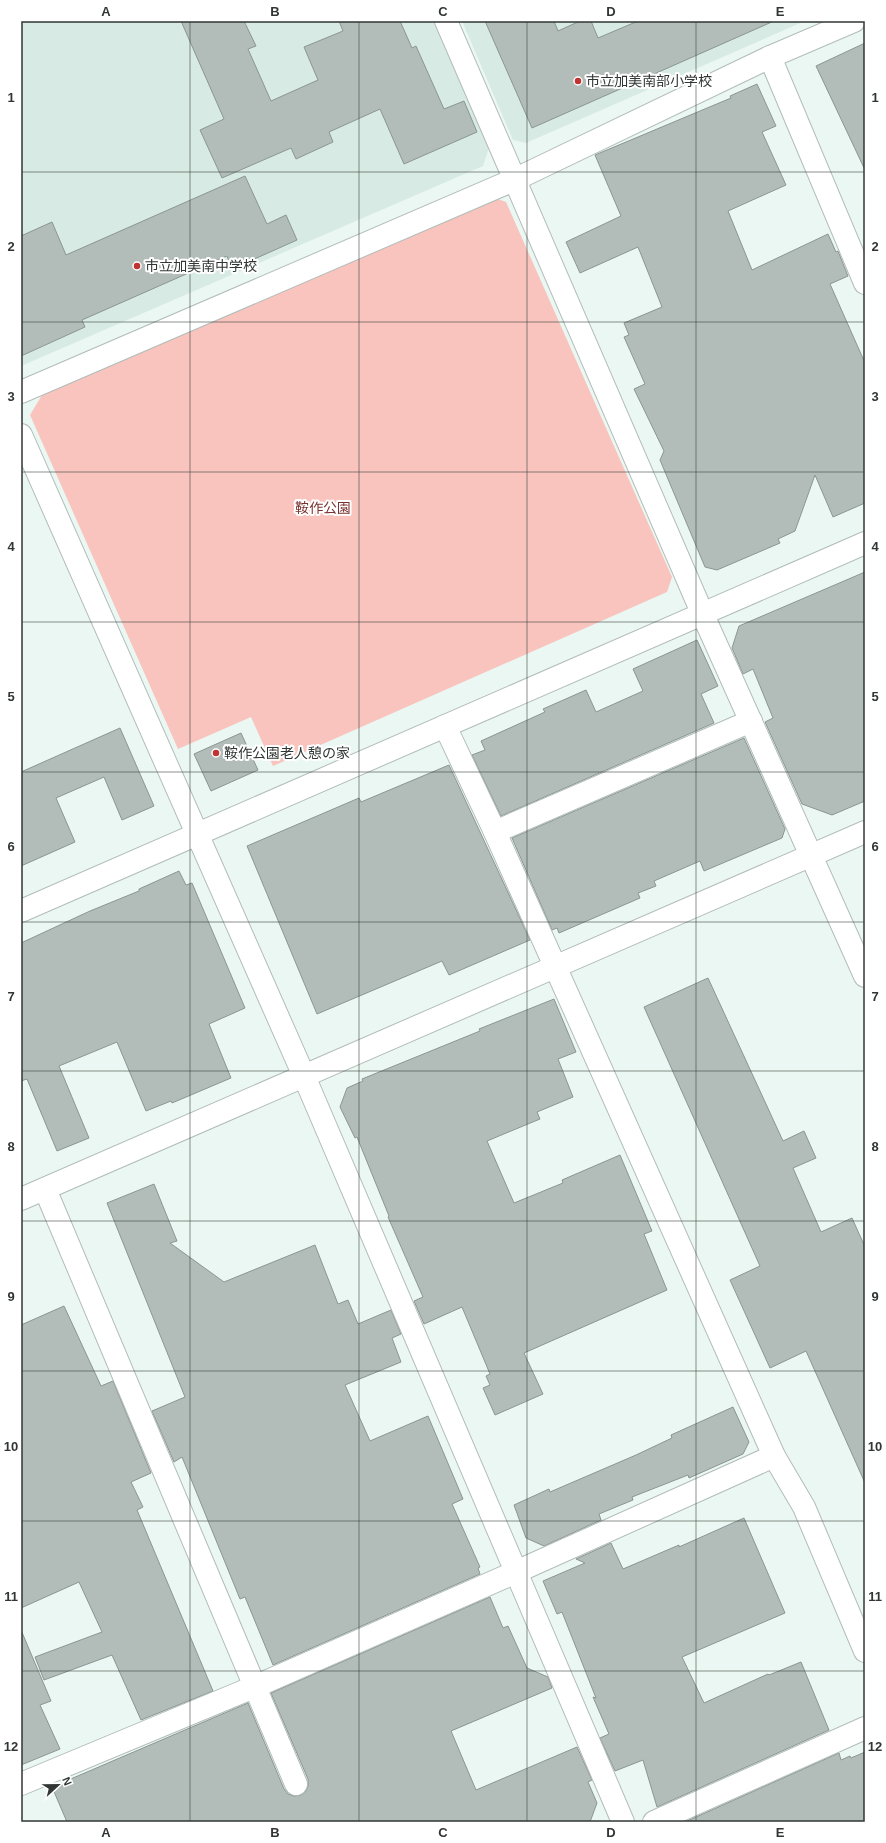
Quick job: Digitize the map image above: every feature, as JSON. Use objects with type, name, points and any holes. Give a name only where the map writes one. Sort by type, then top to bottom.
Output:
[{"type":"street","points":[[446,21],[516,179],[703,615],[865,976]]},
{"type":"street","points":[[21,392],[516,179],[770,56],[854,21]]},
{"type":"street","points":[[770,56],[865,282]]},
{"type":"street","points":[[21,435],[304,1076],[624,1822]]},
{"type":"street","points":[[21,911],[703,615],[865,543]]},
{"type":"street","points":[[495,832],[751,721]]},
{"type":"street","points":[[445,726],[495,832],[774,1456],[804,1507],[865,1651]]},
{"type":"street","points":[[21,1199],[812,857],[865,832]]},
{"type":"street","points":[[45,1189],[296,1784]]},
{"type":"street","points":[[21,1784],[254,1687],[516,1572],[774,1456]]},
{"type":"street","points":[[654,1822],[865,1728]]},
{"type":"shaded area","name":"市立加美南中学校","points":[[21,21],[434,21],[489,148],[483,166],[21,366]]},
{"type":"shaded area","name":"市立加美南部小学校","points":[[462,21],[805,21],[526,143],[513,140]]},
{"type":"green space","name":"鞍作公園","points":[[495,198],[506,202],[672,577],[667,592],[273,766],[251,717],[178,749],[30,415],[42,395]]},
{"type":"building","points":[[181,21],[244,21],[256,46],[248,49],[271,101],[318,80],[304,47],[343,31],[339,21],[400,21],[412,48],[416,46],[444,109],[464,101],[477,132],[404,164],[380,109],[329,132],[333,142],[296,159],[291,148],[222,178],[200,130],[224,119]]},
{"type":"building","name":"市立加美南部小学校","points":[[485,21],[554,21],[558,31],[580,21],[591,21],[598,38],[638,21],[774,21],[532,128]]},
{"type":"building","points":[[865,43],[865,170],[816,66]]},
{"type":"building","points":[[757,84],[776,126],[762,132],[786,185],[728,211],[752,270],[828,234],[836,252],[838,251],[848,276],[830,284],[865,363],[865,503],[833,517],[815,475],[795,531],[778,539],[780,543],[717,570],[705,567],[660,460],[664,451],[634,389],[645,384],[624,337],[629,335],[624,323],[662,307],[638,247],[580,273],[566,242],[621,216],[595,155],[731,98],[730,96]]},
{"type":"building","points":[[245,176],[267,224],[286,215],[297,240],[232,269],[227,256],[82,320],[85,327],[21,356],[21,236],[52,222],[66,255]]},
{"type":"building","points":[[865,572],[865,801],[832,815],[802,804],[765,722],[773,718],[753,669],[743,674],[732,648],[739,626]]},
{"type":"building","points":[[697,640],[718,686],[701,694],[714,723],[501,816],[472,755],[485,750],[481,741],[545,712],[543,709],[586,690],[596,712],[643,691],[633,669]]},
{"type":"building","points":[[120,728],[154,806],[122,820],[104,777],[56,798],[75,842],[21,866],[21,772]]},
{"type":"building","points":[[241,733],[258,770],[211,791],[194,754]]},
{"type":"building","points":[[744,738],[785,829],[782,838],[704,871],[700,861],[654,881],[656,886],[638,893],[640,898],[559,933],[557,928],[552,930],[512,838]]},
{"type":"building","points":[[449,765],[530,940],[449,975],[442,961],[317,1014],[247,846],[359,798],[361,802]]},
{"type":"building","points":[[179,871],[186,885],[192,883],[245,1008],[209,1024],[231,1078],[172,1103],[171,1101],[146,1111],[117,1042],[59,1066],[89,1138],[57,1151],[27,1079],[21,1081],[21,943],[90,911],[139,891],[139,889]]},
{"type":"building","points":[[708,978],[783,1141],[804,1131],[816,1158],[793,1168],[821,1232],[852,1218],[865,1247],[865,1483],[806,1351],[770,1368],[730,1280],[760,1266],[644,1007]]},
{"type":"building","points":[[554,999],[576,1052],[558,1059],[573,1097],[537,1112],[540,1119],[487,1141],[514,1203],[563,1183],[562,1180],[620,1155],[652,1231],[644,1234],[667,1290],[524,1353],[543,1394],[495,1415],[483,1388],[490,1385],[486,1376],[490,1374],[462,1307],[424,1324],[414,1301],[423,1297],[388,1217],[389,1216],[357,1137],[355,1138],[340,1107],[347,1088],[363,1081],[362,1079]]},
{"type":"building","points":[[154,1184],[177,1241],[170,1243],[224,1282],[315,1245],[338,1304],[348,1300],[358,1324],[391,1310],[401,1334],[392,1338],[401,1362],[345,1385],[370,1441],[428,1416],[463,1499],[452,1504],[480,1567],[478,1568],[480,1574],[273,1665],[245,1597],[240,1599],[182,1457],[174,1462],[152,1411],[185,1397],[107,1203]]},
{"type":"building","points":[[64,1306],[101,1386],[113,1381],[151,1473],[131,1482],[143,1507],[137,1510],[213,1691],[141,1720],[112,1655],[44,1680],[35,1657],[102,1632],[79,1582],[21,1608],[21,1325]]},
{"type":"building","points":[[733,1407],[749,1442],[743,1454],[689,1478],[688,1475],[632,1497],[633,1500],[599,1514],[601,1520],[544,1546],[526,1538],[514,1505],[549,1489],[550,1492],[636,1455],[672,1438],[671,1435]]},
{"type":"building","points":[[744,1518],[785,1613],[682,1657],[704,1703],[768,1674],[769,1675],[801,1662],[829,1730],[657,1807],[643,1760],[615,1771],[600,1738],[609,1734],[593,1697],[596,1698],[562,1612],[557,1614],[543,1581],[585,1563],[576,1559],[611,1543],[623,1569],[679,1545],[679,1547]]},
{"type":"building","points":[[490,1597],[503,1628],[508,1626],[527,1668],[548,1677],[552,1688],[451,1731],[476,1790],[577,1747],[592,1780],[588,1782],[597,1803],[590,1822],[67,1822],[52,1787],[248,1703],[284,1789],[288,1794],[294,1796],[301,1795],[306,1791],[308,1779],[271,1693]]},
{"type":"building","points":[[21,1630],[51,1701],[40,1705],[60,1749],[21,1765]]},
{"type":"building","points":[[865,1752],[865,1822],[685,1822],[839,1753],[841,1760],[850,1756],[851,1758]]},
{"type":"place","name":"市立加美南部小学校","points":[[578,81]]},
{"type":"place","name":"市立加美南中学校","points":[[137,266]]},
{"type":"place","name":"鞍作公園老人憩の家","points":[[216,753]]}]
